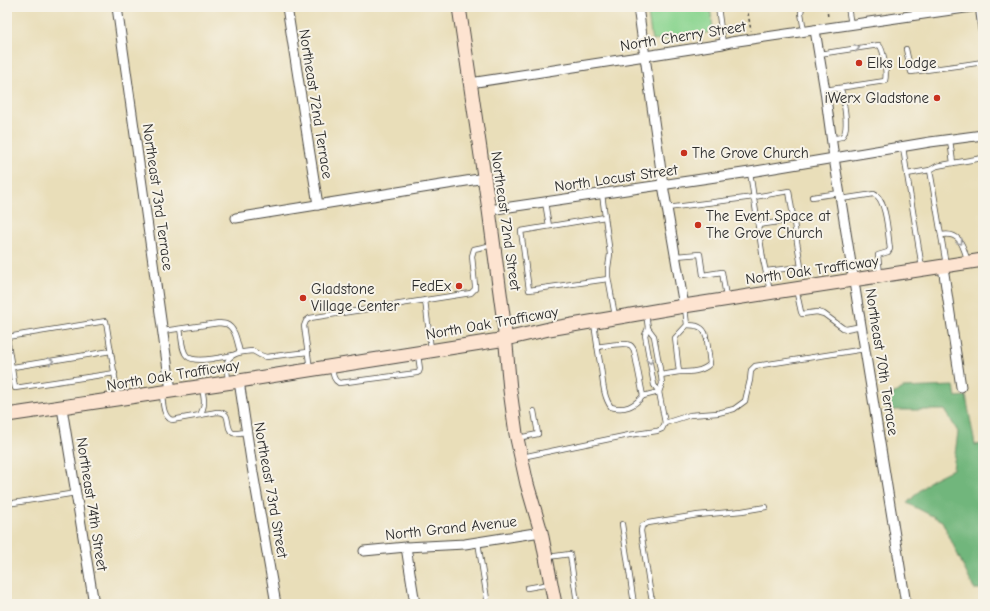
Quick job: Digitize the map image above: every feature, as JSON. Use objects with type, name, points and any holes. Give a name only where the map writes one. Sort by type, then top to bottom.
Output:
[{"type":"main road","name":"Northeast 72nd Street","points":[[459,7],[485,178],[506,339],[510,390],[517,439],[527,484],[541,532],[555,604]]},
{"type":"main road","name":"North Oak Trafficway","points":[[7,412],[62,408],[233,382],[506,339],[549,329],[646,312],[983,260]]},
{"type":"street","name":"Northeast 73rd Terrace","points":[[117,7],[163,331],[166,392]]},
{"type":"street","name":"Northeast 72nd Terrace","points":[[287,7],[318,205]]},
{"type":"street","points":[[638,7],[663,185],[684,306]]},
{"type":"street","name":"North Cherry Street","points":[[470,83],[730,42],[972,7]]},
{"type":"street","points":[[980,12],[983,29]]},
{"type":"street","name":"Northeast 70th Terrace","points":[[814,30],[906,604]]},
{"type":"street","name":"North Locust Street","points":[[489,210],[750,172],[983,135]]},
{"type":"street","points":[[236,218],[485,178]]},
{"type":"street","points":[[945,266],[961,387]]},
{"type":"street","name":"Northeast 73rd Street","points":[[233,382],[246,432],[276,604]]},
{"type":"street","name":"Northeast 74th Street","points":[[62,408],[94,604]]},
{"type":"street","name":"North Grand Avenue","points":[[364,551],[464,544],[541,532]]},
{"type":"street","points":[[406,547],[415,604]]},
{"type":"lane","points":[[718,7],[723,44]]},
{"type":"lane","points":[[802,7],[801,13],[804,31]]},
{"type":"lane","points":[[848,7],[851,24]]},
{"type":"lane","points":[[819,54],[881,45],[884,59],[885,81],[824,90]]},
{"type":"lane","points":[[906,49],[911,72],[983,62]]},
{"type":"lane","points":[[831,139],[841,137],[846,130],[842,92],[837,88]]},
{"type":"lane","points":[[950,140],[953,163]]},
{"type":"lane","points":[[903,147],[922,270]]},
{"type":"lane","points":[[908,174],[930,170],[937,166],[983,158]]},
{"type":"lane","points":[[930,170],[945,266]]},
{"type":"lane","points":[[750,172],[763,259],[770,293]]},
{"type":"lane","points":[[667,208],[789,191],[801,267],[766,272]]},
{"type":"lane","points":[[602,194],[610,254],[608,279],[615,318]]},
{"type":"lane","points":[[812,197],[874,194],[879,197],[883,204],[890,249],[888,252],[878,255],[880,276]]},
{"type":"lane","points":[[545,202],[549,226]]},
{"type":"lane","points":[[605,217],[521,231],[529,290],[608,279]]},
{"type":"lane","points":[[758,225],[793,220]]},
{"type":"lane","points":[[941,235],[952,234],[959,239],[963,246],[968,263]]},
{"type":"lane","points":[[310,370],[304,326],[306,321],[310,318],[471,293],[475,286],[472,256],[473,251],[474,249],[493,245]]},
{"type":"lane","points":[[676,256],[700,254],[703,275],[722,272],[726,299]]},
{"type":"lane","points":[[796,289],[802,314],[820,312],[846,329],[862,326]]},
{"type":"lane","points":[[425,300],[432,351]]},
{"type":"lane","points":[[684,306],[687,325]]},
{"type":"lane","points":[[521,457],[662,429],[664,423],[659,392],[654,385],[646,335],[648,328],[646,312]]},
{"type":"lane","points":[[115,373],[15,388],[10,368],[7,337],[106,321],[115,373],[119,399]]},
{"type":"lane","points":[[594,322],[604,390],[607,401],[611,407],[618,409],[629,407],[643,396],[659,392]]},
{"type":"lane","points":[[163,331],[219,323],[226,324],[235,334],[240,352]]},
{"type":"lane","points":[[661,375],[707,368],[710,364],[707,338],[705,331],[702,328],[694,325],[687,325],[674,338],[679,372]]},
{"type":"lane","points":[[648,328],[654,336],[661,375],[662,384],[659,392]]},
{"type":"lane","points":[[180,329],[183,349],[186,356],[191,359],[198,360],[253,351],[266,357],[308,352]]},
{"type":"lane","points":[[597,347],[623,344],[632,346],[643,396]]},
{"type":"lane","points":[[664,423],[690,415],[718,413],[734,409],[745,401],[751,370],[756,366],[865,349]]},
{"type":"lane","points":[[10,368],[111,351]]},
{"type":"lane","points":[[332,366],[334,379],[339,383],[417,373],[420,372],[418,353]]},
{"type":"lane","points":[[233,355],[227,362],[233,382]]},
{"type":"lane","points":[[200,415],[205,404],[202,386]]},
{"type":"lane","points":[[166,392],[165,415],[169,419],[172,420],[217,412],[223,413],[226,415],[230,429],[233,433],[246,432]]},
{"type":"lane","points":[[517,439],[538,434],[534,411]]},
{"type":"lane","points":[[7,504],[76,493]]},
{"type":"lane","points":[[655,604],[651,596],[641,531],[642,526],[648,523],[692,515],[742,511],[766,507]]},
{"type":"lane","points":[[622,524],[634,604]]},
{"type":"lane","points":[[478,542],[487,599]]},
{"type":"lane","points":[[546,557],[570,554],[577,603],[571,604]]},
{"type":"lane","points":[[527,588],[551,584]]},
{"type":"path","points":[[747,7],[752,39]]},
{"type":"path","points":[[827,7],[829,23]]},
{"type":"green space","points":[[647,7],[710,7],[713,28],[711,32],[652,41]]},
{"type":"green space","points":[[954,386],[956,397],[966,396],[975,445],[983,444],[983,589],[974,589],[942,521],[907,503],[931,480],[953,469],[958,432],[945,410],[888,410],[881,401],[903,388]]},
{"type":"place","name":"Elks Lodge","points":[[859,63]]},
{"type":"place","name":"iWerx Gladstone","points":[[937,98]]},
{"type":"place","name":"The Grove Church","points":[[684,153]]},
{"type":"place","name":"The Event Space at The Grove Church","points":[[698,225]]},
{"type":"place","name":"FedEx","points":[[459,286]]},
{"type":"place","name":"Gladstone Village Center","points":[[303,298]]}]
